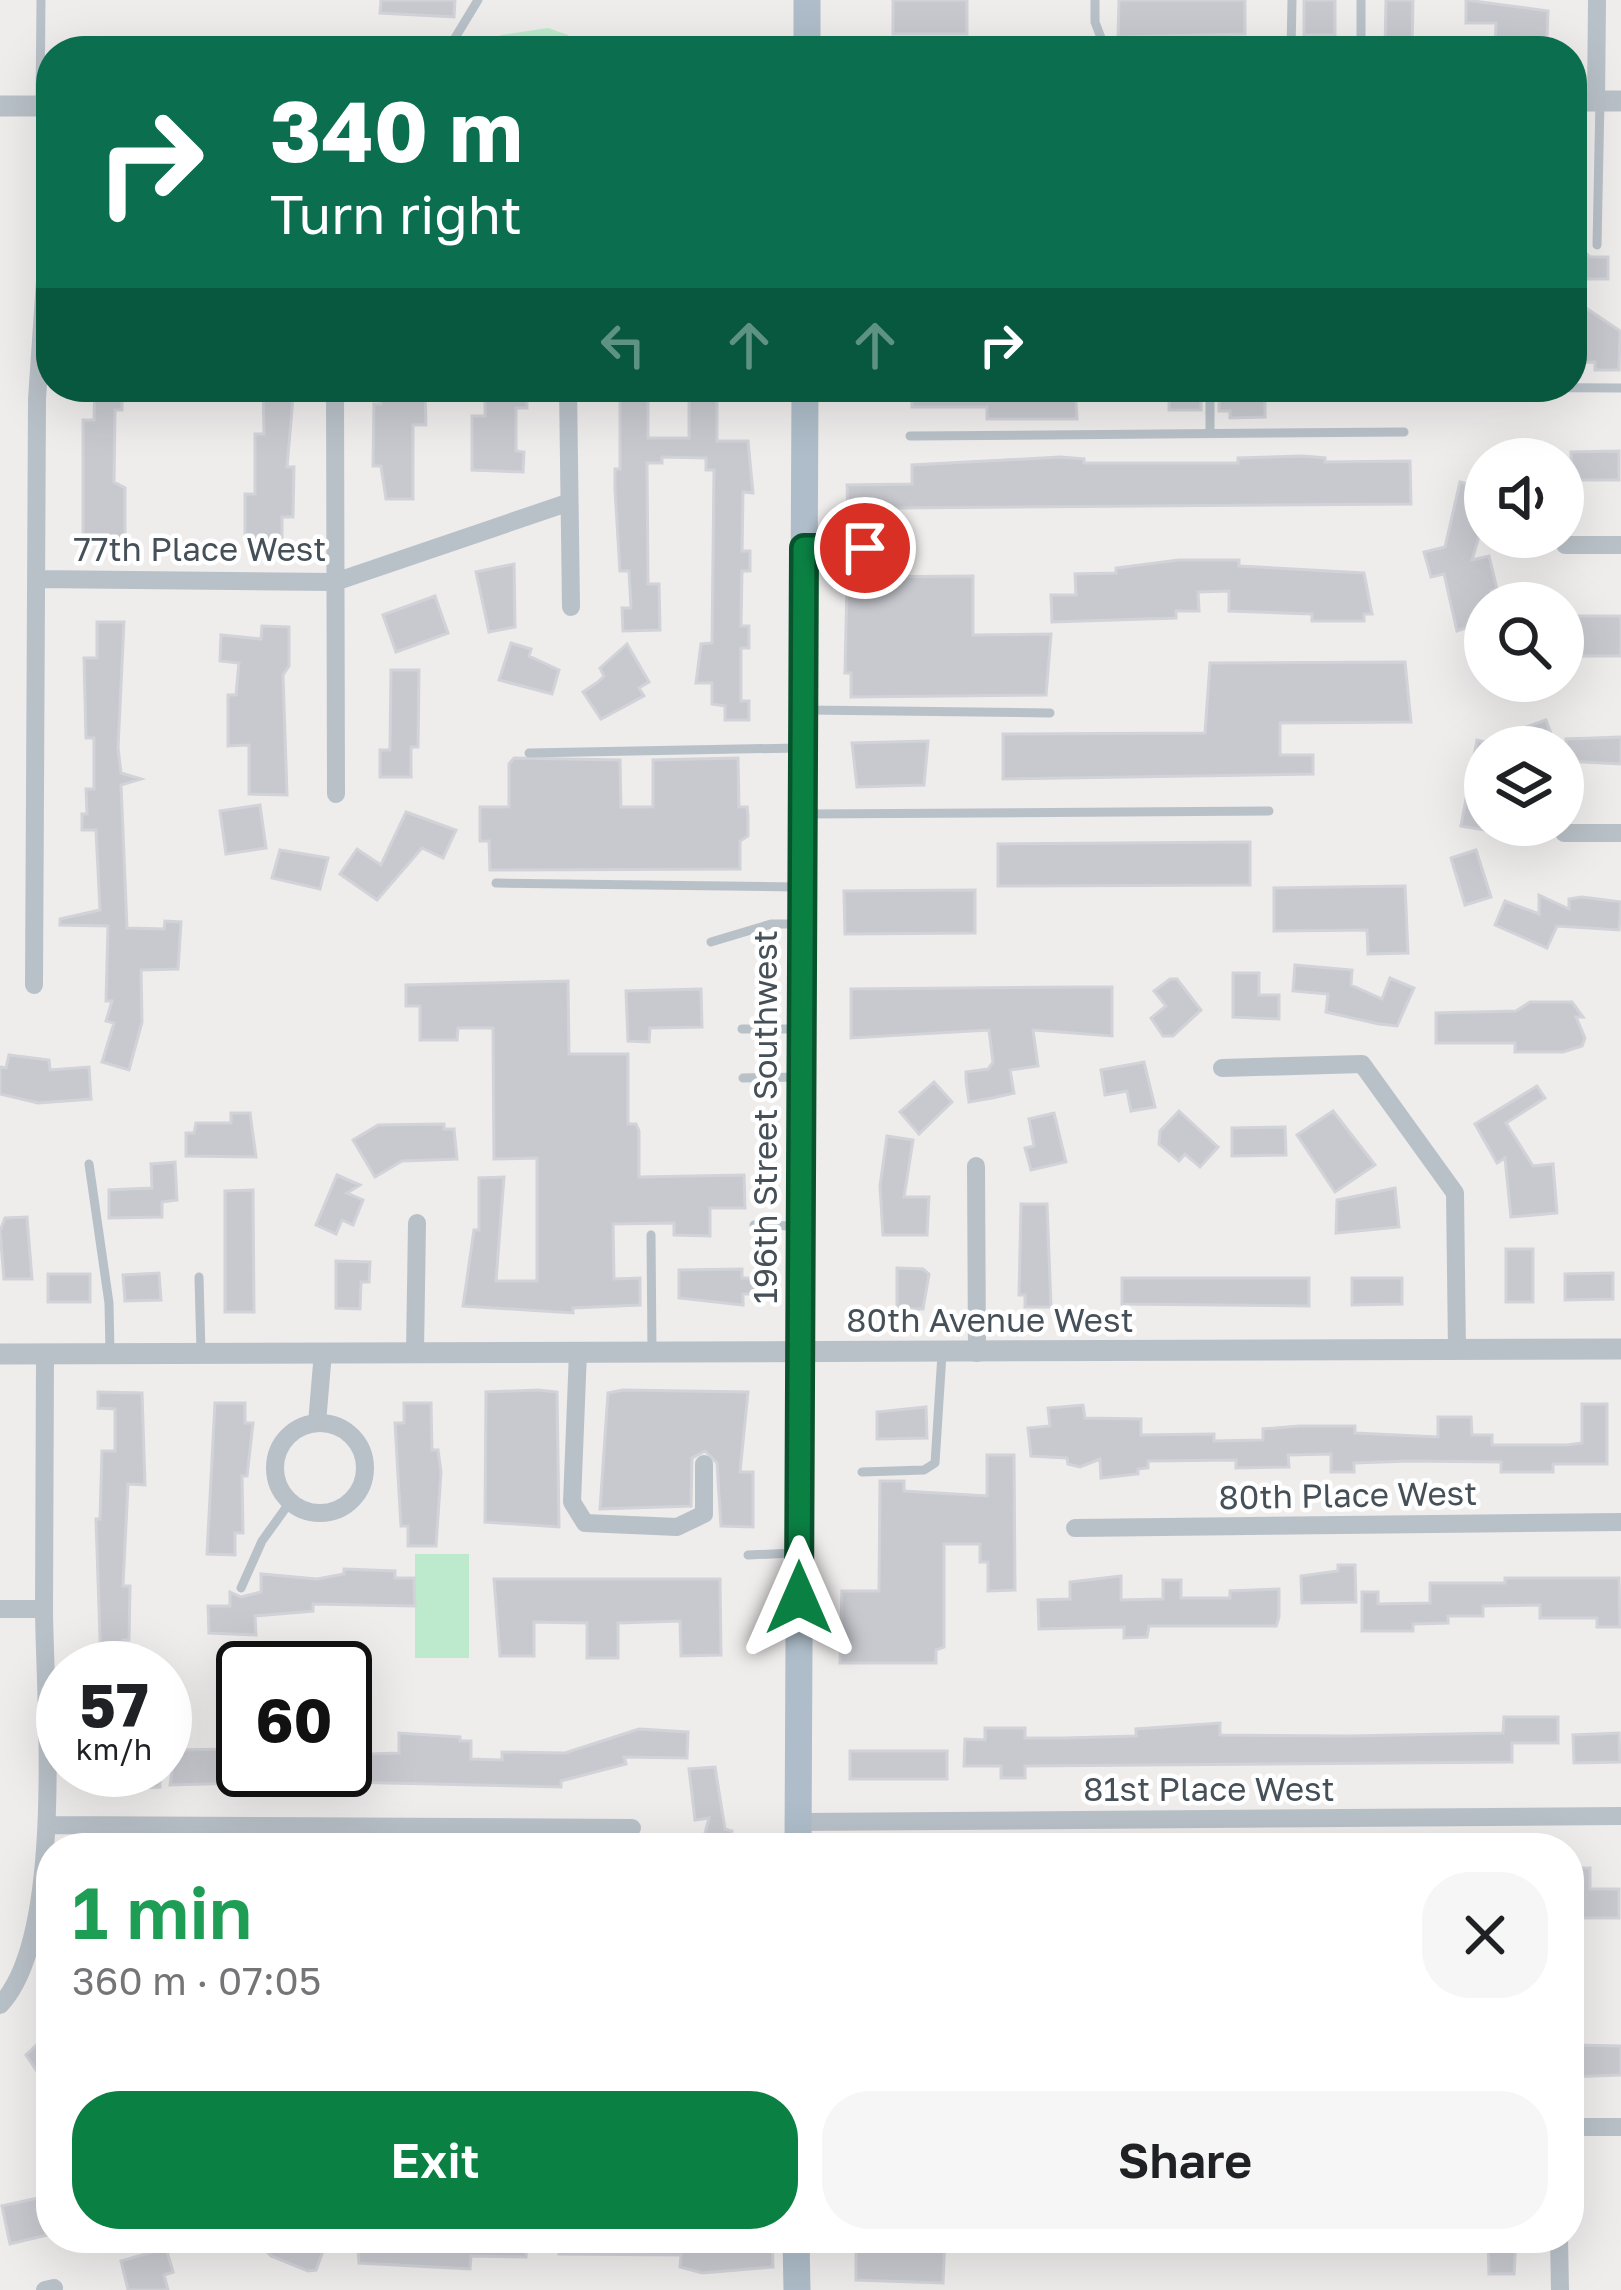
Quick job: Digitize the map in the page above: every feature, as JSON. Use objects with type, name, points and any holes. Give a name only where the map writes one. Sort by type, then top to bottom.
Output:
[{"type":"main road","points":[[807,0],[807,36]]},
{"type":"main road","name":"196th Street Southwest","points":[[798,1833],[805,402]]},
{"type":"main road","points":[[796,2253],[797,2290]]},
{"type":"street","points":[[1597,0],[1606,101]]},
{"type":"street","points":[[0,106],[36,106]]},
{"type":"street","points":[[34,985],[37,402]]},
{"type":"street","points":[[335,402],[336,794]]},
{"type":"street","points":[[568,402],[571,607]]},
{"type":"street","name":"77th Place West","points":[[36,579],[335,582],[566,503]]},
{"type":"street","points":[[1584,545],[1621,545]]},
{"type":"street","points":[[1584,833],[1621,833]]},
{"type":"street","points":[[1222,1068],[1362,1064],[1455,1193],[1457,1350]]},
{"type":"street","points":[[976,1166],[977,1353]]},
{"type":"street","points":[[415,1352],[417,1223]]},
{"type":"street","name":"80th Avenue West","points":[[0,1354],[1621,1349]]},
{"type":"street","points":[[316,1423],[323,1352]]},
{"type":"street","points":[[578,1352],[572,1502],[585,1523],[677,1527],[704,1514],[704,1464]]},
{"type":"street","points":[[45,1354],[46,1833]]},
{"type":"street","points":[[316,1423],[332,1424],[356,1441],[366,1468],[356,1496],[332,1513],[316,1514],[290,1502],[275,1476],[280,1447],[289,1435],[316,1423]]},
{"type":"street","name":"80th Place West","points":[[1075,1528],[1621,1522]]},
{"type":"street","points":[[0,1609],[44,1609]]},
{"type":"street","name":"81st Place West","points":[[885,1833],[1621,1816]]},
{"type":"street","points":[[47,1826],[632,1828]]},
{"type":"street","points":[[0,2005],[11,1994],[32,1936],[36,1907]]},
{"type":"street","points":[[1584,2127],[1621,2127]]},
{"type":"street","points":[[1559,2253],[1560,2290]]},
{"type":"lane","points":[[41,0],[43,36]]},
{"type":"lane","points":[[456,36],[478,0]]},
{"type":"lane","points":[[1095,0],[1100,36]]},
{"type":"lane","points":[[1291,36],[1292,0]]},
{"type":"lane","points":[[1361,0],[1361,36]]},
{"type":"lane","points":[[1598,245],[1606,101]]},
{"type":"lane","points":[[1587,388],[1621,388]]},
{"type":"lane","points":[[1210,402],[1210,434]]},
{"type":"lane","points":[[910,436],[1404,432]]},
{"type":"lane","points":[[804,548],[900,548]]},
{"type":"lane","points":[[802,710],[1050,713]]},
{"type":"lane","points":[[530,753],[802,748]]},
{"type":"lane","points":[[802,814],[1270,812]]},
{"type":"lane","points":[[496,883],[802,887]]},
{"type":"lane","points":[[711,942],[771,924],[802,925]]},
{"type":"lane","points":[[742,1029],[801,1029]]},
{"type":"lane","points":[[743,1078],[801,1077]]},
{"type":"lane","points":[[89,1164],[110,1303],[110,1353]]},
{"type":"lane","points":[[754,1226],[800,1227]]},
{"type":"lane","points":[[651,1235],[652,1353]]},
{"type":"lane","points":[[199,1276],[201,1353]]},
{"type":"lane","points":[[862,1472],[924,1470],[935,1463],[942,1354]]},
{"type":"lane","points":[[241,1588],[262,1540],[290,1502]]},
{"type":"lane","points":[[748,1555],[799,1553]]},
{"type":"green space","points":[[548,28],[568,36],[499,36]]},
{"type":"green space","points":[[415,1554],[469,1554],[469,1658],[415,1658]]},
{"type":"building","points":[[381,0],[455,0],[454,17],[380,13]]},
{"type":"building","points":[[893,0],[967,0],[967,34],[893,34]]},
{"type":"building","points":[[1119,0],[1245,0],[1245,34],[1118,36]]},
{"type":"building","points":[[1304,0],[1335,0],[1335,35],[1304,35]]},
{"type":"building","points":[[1386,0],[1413,0],[1412,36],[1385,36]]},
{"type":"building","points":[[1466,0],[1548,11],[1547,36],[1496,36],[1496,23],[1466,23]]},
{"type":"building","points":[[1587,254],[1608,257],[1608,279],[1587,279]]},
{"type":"building","points":[[1587,309],[1620,331],[1619,370],[1595,370],[1595,362],[1587,362]]},
{"type":"building","points":[[95,402],[122,402],[122,410],[115,410],[114,482],[125,488],[125,539],[83,539],[83,420],[94,420]]},
{"type":"building","points":[[263,402],[293,402],[287,467],[294,467],[293,517],[282,517],[282,539],[245,540],[245,494],[255,494],[255,434],[264,434]]},
{"type":"building","points":[[425,402],[426,425],[413,425],[413,499],[386,499],[381,466],[373,466],[374,404]]},
{"type":"building","points":[[485,402],[527,402],[527,408],[516,408],[516,451],[524,452],[523,472],[472,470],[472,416],[485,416]]},
{"type":"building","points":[[620,402],[648,402],[648,438],[689,438],[689,402],[717,402],[717,441],[748,441],[753,493],[743,492],[742,551],[750,551],[750,571],[742,571],[741,626],[749,626],[749,648],[741,648],[741,701],[749,701],[749,720],[725,720],[725,706],[712,704],[712,683],[696,683],[701,644],[712,643],[714,470],[706,470],[706,458],[662,457],[662,463],[647,463],[648,584],[659,584],[660,630],[623,631],[622,608],[631,608],[629,571],[620,571],[615,469],[620,469]]},
{"type":"building","points":[[912,402],[1076,402],[1077,419],[987,419],[987,407],[912,407]]},
{"type":"building","points":[[1169,402],[1201,402],[1201,410],[1169,410]]},
{"type":"building","points":[[1219,402],[1265,402],[1265,417],[1230,418],[1230,411],[1219,411]]},
{"type":"building","points":[[1619,451],[1619,480],[1584,480],[1584,452]]},
{"type":"building","points":[[1060,457],[1084,459],[1084,463],[1238,463],[1238,458],[1325,458],[1325,462],[1410,461],[1411,504],[895,508],[895,517],[848,517],[847,485],[912,484],[912,465]]},
{"type":"building","points":[[1460,482],[1464,483],[1464,558],[1489,558],[1495,582],[1464,582],[1464,628],[1457,631],[1444,574],[1431,577],[1424,552],[1445,547]]},
{"type":"building","points":[[1179,560],[1239,560],[1239,566],[1364,573],[1372,614],[1364,614],[1364,621],[1312,621],[1312,614],[1229,611],[1229,591],[1198,592],[1199,611],[1176,611],[1176,618],[1052,622],[1051,595],[1076,595],[1075,574],[1116,573],[1116,568]]},
{"type":"building","points":[[514,564],[515,627],[489,632],[476,572]]},
{"type":"building","points":[[973,576],[973,635],[1051,634],[1046,695],[851,697],[851,673],[845,673],[847,584],[856,584],[856,577]]},
{"type":"building","points":[[435,596],[448,633],[396,652],[383,615]]},
{"type":"building","points":[[1584,616],[1621,616],[1621,656],[1584,656]]},
{"type":"building","points":[[97,622],[124,622],[118,748],[121,773],[141,779],[121,785],[127,928],[164,929],[165,921],[181,922],[178,969],[141,970],[142,1022],[129,1070],[102,1062],[114,1023],[106,1021],[112,1001],[106,1001],[108,926],[60,925],[60,919],[100,910],[96,830],[82,830],[86,789],[94,789],[94,738],[86,738],[84,658],[97,658]]},
{"type":"building","points":[[262,626],[289,627],[289,666],[283,675],[287,795],[249,794],[249,745],[228,746],[228,695],[236,695],[239,663],[220,661],[221,635],[261,639]]},
{"type":"building","points":[[511,643],[531,649],[529,656],[559,670],[552,694],[499,680]]},
{"type":"building","points":[[627,644],[649,682],[639,688],[644,696],[601,719],[583,692],[604,676],[600,668]]},
{"type":"building","points":[[1405,662],[1411,722],[1280,723],[1280,755],[1313,755],[1313,774],[1003,779],[1003,734],[1205,733],[1210,663]]},
{"type":"building","points":[[391,670],[419,670],[418,747],[411,747],[411,777],[380,777],[380,750],[390,750]]},
{"type":"building","points":[[1621,737],[1621,764],[1584,762],[1584,738]]},
{"type":"building","points":[[928,741],[924,785],[857,787],[852,743]]},
{"type":"building","points":[[514,758],[620,760],[621,807],[653,807],[653,760],[738,758],[739,807],[747,807],[748,815],[748,836],[740,841],[740,869],[490,870],[489,841],[480,841],[480,807],[509,807],[509,764]]},
{"type":"building","points":[[260,805],[266,848],[226,854],[220,811]]},
{"type":"building","points":[[406,812],[456,830],[443,858],[422,848],[377,900],[340,874],[357,849],[381,865]]},
{"type":"building","points":[[1250,842],[1250,885],[998,886],[998,844]]},
{"type":"building","points":[[280,850],[328,858],[320,889],[272,878]]},
{"type":"building","points":[[1476,850],[1491,897],[1465,905],[1451,858]]},
{"type":"building","points":[[1405,886],[1408,953],[1368,954],[1367,930],[1274,931],[1274,888]]},
{"type":"building","points":[[975,890],[975,933],[845,934],[844,891]]},
{"type":"building","points":[[1539,895],[1569,909],[1569,899],[1582,897],[1621,902],[1619,930],[1557,926],[1547,948],[1495,925],[1505,901],[1539,914]]},
{"type":"building","points":[[1295,965],[1352,970],[1351,985],[1382,999],[1390,978],[1414,988],[1397,1026],[1379,1024],[1326,1012],[1328,994],[1293,991]]},
{"type":"building","points":[[1233,973],[1259,973],[1259,995],[1279,995],[1279,1019],[1233,1017]]},
{"type":"building","points":[[1177,979],[1201,1010],[1173,1036],[1163,1036],[1151,1018],[1166,1006],[1154,991]]},
{"type":"building","points":[[568,981],[569,1054],[628,1054],[628,1124],[636,1124],[639,1131],[639,1177],[744,1175],[745,1208],[710,1208],[710,1236],[674,1235],[674,1223],[613,1224],[614,1279],[640,1278],[640,1305],[573,1308],[573,1313],[463,1306],[474,1230],[479,1230],[479,1178],[504,1177],[496,1281],[537,1281],[537,1158],[494,1159],[493,1028],[458,1028],[457,1040],[420,1040],[420,1006],[406,1006],[406,985]]},
{"type":"building","points":[[1112,987],[1112,1036],[1033,1030],[1038,1066],[1010,1070],[1014,1093],[969,1102],[966,1072],[988,1069],[993,1062],[989,1030],[851,1038],[851,989]]},
{"type":"building","points":[[701,989],[702,1027],[650,1028],[649,1042],[628,1041],[626,991]]},
{"type":"building","points":[[1530,1002],[1572,1002],[1583,1017],[1576,1017],[1585,1038],[1582,1046],[1563,1052],[1515,1052],[1515,1043],[1436,1043],[1436,1013],[1516,1011]]},
{"type":"building","points":[[9,1055],[49,1060],[50,1070],[89,1067],[91,1099],[38,1103],[0,1094],[0,1067],[6,1068]]},
{"type":"building","points":[[1144,1062],[1155,1107],[1131,1111],[1127,1091],[1105,1095],[1101,1070]]},
{"type":"building","points":[[934,1082],[952,1102],[919,1134],[900,1112]]},
{"type":"building","points":[[1537,1086],[1545,1098],[1506,1123],[1533,1166],[1553,1164],[1557,1213],[1511,1217],[1505,1158],[1497,1163],[1475,1124]]},
{"type":"building","points":[[1179,1111],[1218,1147],[1200,1167],[1185,1154],[1179,1161],[1159,1144],[1160,1131]]},
{"type":"building","points":[[1333,1111],[1375,1165],[1335,1192],[1297,1135]]},
{"type":"building","points":[[231,1113],[250,1113],[256,1157],[186,1156],[186,1133],[194,1133],[196,1123],[231,1123]]},
{"type":"building","points":[[1054,1113],[1066,1162],[1031,1170],[1025,1148],[1034,1146],[1029,1119]]},
{"type":"building","points":[[444,1124],[444,1129],[454,1129],[457,1159],[402,1161],[375,1177],[353,1140],[378,1125]]},
{"type":"building","points":[[1285,1127],[1286,1155],[1232,1156],[1232,1128]]},
{"type":"building","points":[[887,1136],[913,1140],[904,1197],[929,1197],[927,1235],[883,1235],[880,1186]]},
{"type":"building","points":[[175,1162],[177,1200],[162,1202],[162,1217],[109,1218],[109,1190],[152,1188],[151,1164]]},
{"type":"building","points":[[337,1175],[360,1185],[347,1193],[363,1200],[353,1225],[342,1220],[336,1234],[316,1225]]},
{"type":"building","points":[[1395,1188],[1399,1227],[1336,1233],[1337,1200]]},
{"type":"building","points":[[253,1190],[254,1312],[225,1312],[225,1191]]},
{"type":"building","points":[[1021,1204],[1047,1204],[1051,1307],[1025,1307],[1025,1295],[1019,1295]]},
{"type":"building","points":[[27,1217],[32,1279],[4,1279],[0,1231],[5,1218]]},
{"type":"building","points":[[1506,1249],[1533,1249],[1533,1302],[1506,1302]]},
{"type":"building","points":[[336,1261],[370,1262],[369,1282],[361,1282],[360,1309],[336,1308]]},
{"type":"building","points":[[897,1268],[923,1269],[929,1274],[923,1309],[897,1309]]},
{"type":"building","points":[[742,1269],[742,1278],[773,1278],[773,1294],[743,1294],[743,1305],[679,1298],[679,1270]]},
{"type":"building","points":[[159,1273],[161,1300],[125,1301],[123,1275]]},
{"type":"building","points":[[1613,1273],[1613,1299],[1565,1300],[1565,1274]]},
{"type":"building","points":[[48,1274],[90,1274],[90,1302],[48,1302]]},
{"type":"building","points":[[1122,1278],[1309,1278],[1309,1306],[1122,1304]]},
{"type":"building","points":[[1352,1278],[1402,1278],[1402,1304],[1352,1305]]},
{"type":"building","points":[[98,1392],[142,1393],[145,1485],[128,1484],[123,1586],[130,1586],[129,1640],[123,1641],[100,1641],[96,1519],[100,1519],[102,1451],[115,1451],[115,1409],[98,1408]]},
{"type":"building","points":[[486,1392],[557,1392],[559,1527],[485,1522]]},
{"type":"building","points":[[748,1392],[740,1472],[753,1472],[753,1527],[721,1526],[717,1463],[705,1451],[692,1458],[691,1506],[600,1509],[608,1393]]},
{"type":"building","points":[[215,1403],[245,1403],[245,1423],[253,1423],[247,1476],[242,1476],[243,1533],[235,1533],[235,1555],[207,1554]]},
{"type":"building","points":[[404,1403],[431,1403],[432,1450],[438,1450],[441,1472],[436,1546],[408,1546],[408,1526],[401,1526],[395,1423],[404,1423]]},
{"type":"building","points":[[1582,1404],[1607,1404],[1607,1464],[1553,1464],[1553,1472],[1501,1472],[1501,1462],[1409,1461],[1354,1463],[1354,1472],[1331,1472],[1331,1454],[1288,1455],[1289,1467],[1236,1468],[1236,1460],[1148,1461],[1148,1468],[1138,1469],[1138,1474],[1101,1478],[1100,1459],[1080,1467],[1068,1464],[1067,1458],[1031,1456],[1028,1428],[1050,1426],[1048,1408],[1083,1405],[1085,1418],[1141,1419],[1141,1435],[1214,1434],[1214,1441],[1263,1440],[1263,1429],[1299,1426],[1355,1426],[1355,1433],[1438,1437],[1438,1417],[1471,1417],[1472,1435],[1492,1435],[1492,1445],[1567,1445],[1582,1443]]},
{"type":"building","points":[[926,1407],[927,1438],[877,1439],[877,1412]]},
{"type":"building","points":[[987,1455],[1014,1455],[1015,1590],[988,1591],[988,1562],[980,1562],[980,1544],[944,1544],[944,1647],[936,1650],[936,1663],[840,1663],[842,1591],[879,1591],[880,1481],[904,1481],[904,1491],[987,1496]]},
{"type":"building","points":[[1338,1565],[1355,1565],[1356,1602],[1302,1603],[1301,1576],[1338,1571]]},
{"type":"building","points":[[344,1569],[395,1571],[395,1578],[414,1578],[415,1606],[313,1604],[313,1611],[255,1616],[256,1635],[209,1633],[208,1606],[230,1606],[230,1592],[241,1597],[261,1592],[261,1574],[317,1579],[344,1574]]},
{"type":"building","points":[[1121,1576],[1121,1600],[1163,1599],[1163,1580],[1181,1580],[1181,1598],[1230,1598],[1230,1591],[1279,1589],[1279,1617],[1276,1626],[1149,1626],[1147,1637],[1124,1638],[1124,1627],[1039,1629],[1038,1600],[1070,1599],[1070,1582]]},
{"type":"building","points":[[1505,1578],[1619,1578],[1620,1627],[1597,1627],[1597,1618],[1540,1618],[1540,1605],[1483,1606],[1483,1616],[1448,1616],[1448,1623],[1413,1624],[1413,1631],[1362,1631],[1362,1592],[1378,1592],[1378,1604],[1430,1603],[1430,1583],[1505,1583]]},
{"type":"building","points":[[494,1579],[720,1579],[721,1655],[681,1656],[680,1621],[618,1623],[618,1658],[587,1658],[587,1623],[534,1622],[534,1656],[500,1656]]},
{"type":"building","points":[[1504,1717],[1558,1717],[1558,1743],[1512,1743],[1512,1762],[1025,1766],[1025,1778],[1001,1778],[1001,1766],[964,1766],[965,1739],[985,1740],[985,1728],[1025,1728],[1025,1738],[1136,1736],[1136,1729],[1220,1723],[1220,1735],[1503,1733]]},
{"type":"building","points":[[639,1729],[688,1732],[687,1758],[624,1757],[626,1764],[561,1781],[561,1787],[372,1783],[372,1754],[399,1753],[399,1733],[460,1737],[460,1741],[471,1741],[471,1759],[502,1760],[502,1752],[565,1753]]},
{"type":"building","points":[[1619,1733],[1620,1762],[1574,1763],[1573,1735]]},
{"type":"building","points":[[216,1749],[216,1784],[192,1784],[192,1750]]},
{"type":"building","points":[[850,1751],[947,1751],[947,1779],[850,1779]]},
{"type":"building","points":[[715,1767],[725,1829],[731,1833],[705,1833],[709,1818],[695,1820],[689,1769]]},
{"type":"building","points":[[1584,1868],[1590,1868],[1590,1889],[1619,1889],[1619,1918],[1584,1918]]},
{"type":"building","points":[[36,2045],[36,2070],[26,2055]]},
{"type":"building","points":[[1584,2045],[1621,2046],[1621,2075],[1584,2076]]},
{"type":"building","points":[[36,2198],[36,2238],[10,2244],[2,2206]]},
{"type":"building","points":[[167,2253],[173,2272],[164,2275],[168,2290],[128,2290],[121,2261]]},
{"type":"building","points":[[268,2253],[322,2253],[316,2270],[308,2271]]},
{"type":"building","points":[[358,2253],[526,2253],[526,2257],[471,2256],[470,2269],[359,2263]]},
{"type":"building","points":[[773,2253],[773,2267],[702,2273],[680,2267],[681,2255],[559,2254]]},
{"type":"building","points":[[856,2253],[944,2253],[943,2283],[856,2280]]},
{"type":"building","points":[[1488,2253],[1515,2253],[1514,2274],[1489,2274]]},
{"type":"route","points":[[799,1598],[804,548],[865,548]]}]
